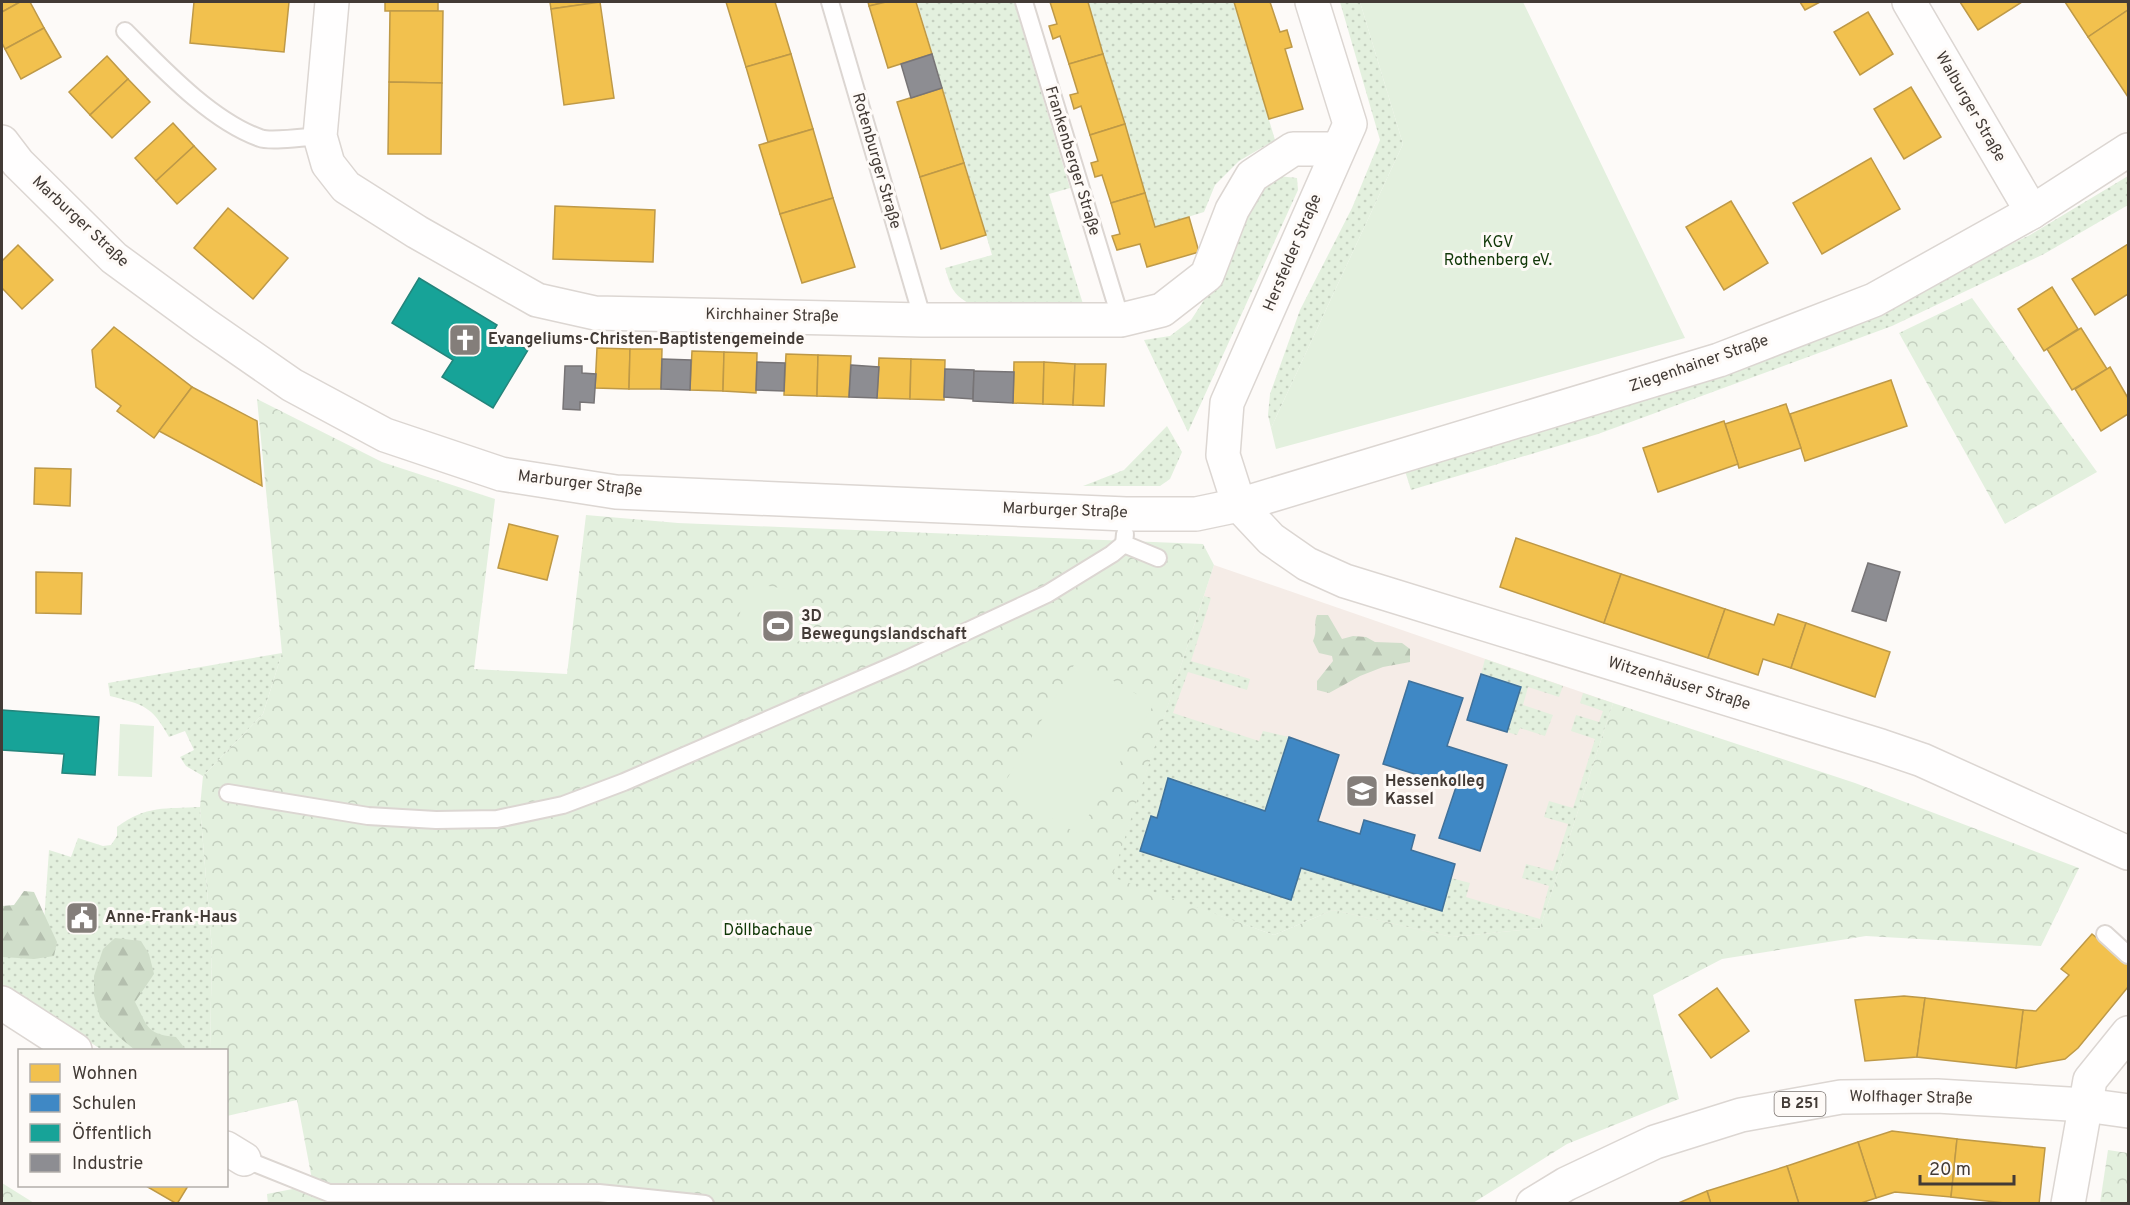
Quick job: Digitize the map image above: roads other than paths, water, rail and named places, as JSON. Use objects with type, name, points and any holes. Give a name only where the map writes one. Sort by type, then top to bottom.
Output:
[{"type":"street","name":"Kirchhainer Straße","points":[[332,2],[320,136],[328,164],[346,187],[417,232],[537,300],[595,313],[923,320],[1120,320],[1162,310],[1207,275],[1232,210],[1251,176],[1293,149],[1337,149]]},
{"type":"street","name":"Hersfelder Straße","points":[[1239,505],[1223,454],[1227,403],[1337,149],[1350,124],[1312,2]]},
{"type":"street","name":"Walburger Straße","points":[[1909,2],[2032,212]]},
{"type":"street","name":"Ziegenhainer Straße","points":[[1239,505],[1719,360],[1875,300],[2032,212],[2128,150]]},
{"type":"street","name":"Marburger Straße","points":[[7,161],[114,258],[292,385],[385,435],[501,474],[616,492],[1125,529],[1239,505]]},
{"type":"street","name":"Witzenhäuser Straße","points":[[1239,505],[1271,538],[1307,564],[1345,581],[1922,760],[2128,853]]},
{"type":"street","points":[[2,1003],[73,1049]]},
{"type":"street","points":[[2068,1203],[2090,1080],[2128,1033]]},
{"type":"street","name":"Wolfhager Straße","points":[[1533,1203],[1566,1184],[1655,1142],[1741,1115],[1841,1097],[1937,1096],[2085,1105],[2128,1111]]},
{"type":"lane","name":"Rotenburger Straße","points":[[830,2],[923,320]]},
{"type":"lane","name":"Frankenberger Straße","points":[[1024,2],[1120,320]]},
{"type":"lane","points":[[125,31],[182,87],[225,120],[261,139],[320,136]]},
{"type":"lane","points":[[228,793],[368,816],[436,820],[497,819],[562,805],[624,782],[911,657],[1047,594],[1112,554],[1125,529],[1158,558]]},
{"type":"lane","points":[[2105,934],[2128,955]]},
{"type":"lane","points":[[235,1153],[329,1193],[599,1193],[705,1203]]},
{"type":"place","name":"Evangeliums-Christen-Baptistengemeinde","points":[[465,340]]},
{"type":"place","name":"3D Bewegungslandschaft","points":[[778,626]]},
{"type":"place","name":"Hessenkolleg Kassel","points":[[1362,791]]},
{"type":"place","name":"Anne-Frank-Haus","points":[[82,918]]},
{"type":"park label","name":"KGV Rothenberg eV.","points":[[1498,252]]},
{"type":"park label","name":"Döllbachaue","points":[[768,931]]}]
